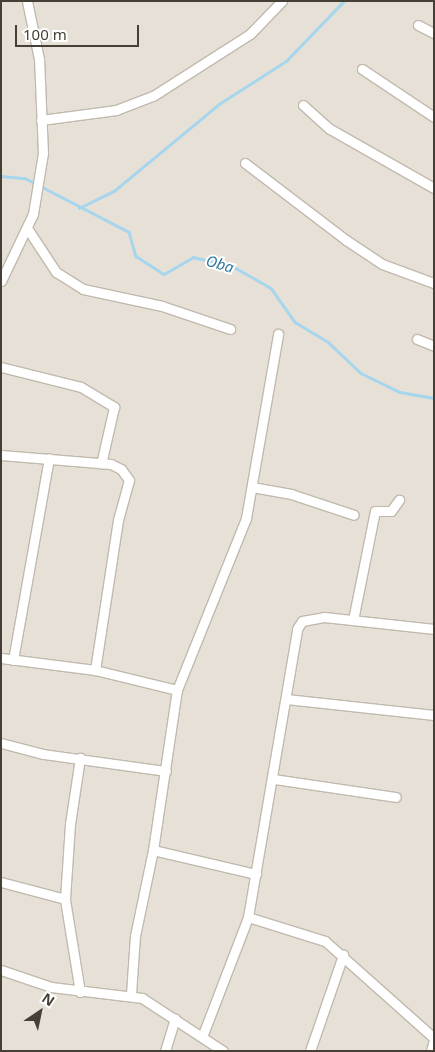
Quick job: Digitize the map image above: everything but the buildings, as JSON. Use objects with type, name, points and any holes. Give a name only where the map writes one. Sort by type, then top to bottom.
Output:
[{"type":"street","points":[[1,281],[27,228],[41,172],[41,120],[37,43],[27,1]]},
{"type":"street","points":[[41,120],[116,110],[153,96],[250,34],[282,1]]},
{"type":"street","points":[[418,24],[434,33]]},
{"type":"street","points":[[362,69],[434,117]]},
{"type":"street","points":[[303,105],[330,129],[434,188]]},
{"type":"street","points":[[245,163],[346,240],[382,264],[434,283]]},
{"type":"street","points":[[27,228],[56,272],[77,285],[162,306],[230,329]]},
{"type":"street","points":[[131,994],[135,936],[153,850],[177,690],[246,518],[278,334]]},
{"type":"street","points":[[416,340],[434,346]]},
{"type":"street","points":[[1,367],[81,387],[114,407],[101,464]]},
{"type":"street","points":[[1,455],[101,464],[121,469],[129,480],[118,520],[95,670]]},
{"type":"street","points":[[12,660],[49,458]]},
{"type":"street","points":[[252,487],[291,494],[354,515]]},
{"type":"street","points":[[353,620],[375,511],[391,511],[399,500]]},
{"type":"street","points":[[202,1037],[248,917],[274,780],[293,640],[302,621],[318,617],[434,629]]},
{"type":"street","points":[[1,658],[95,670],[177,690]]},
{"type":"street","points":[[286,699],[434,715]]},
{"type":"street","points":[[1,743],[21,750],[166,771]]},
{"type":"street","points":[[80,758],[70,824],[65,899],[80,992]]},
{"type":"street","points":[[274,780],[396,797]]},
{"type":"street","points":[[153,850],[256,874]]},
{"type":"street","points":[[1,882],[65,899]]},
{"type":"street","points":[[248,917],[325,941],[434,1039],[430,1051]]},
{"type":"street","points":[[310,1051],[342,955]]},
{"type":"street","points":[[1,970],[50,987],[80,992],[131,994],[175,1019],[223,1051]]},
{"type":"street","points":[[165,1051],[175,1019]]},
{"type":"shaded area","points":[[1,1],[434,1],[434,1051],[1,1051]]},
{"type":"waterway","points":[[79,208],[114,191],[219,104],[286,61],[344,1]]},
{"type":"waterway","name":"Oba","points":[[1,176],[25,178],[129,232],[136,256],[164,274],[193,257],[234,267],[271,288],[295,322],[327,341],[361,373],[400,392],[434,398]]}]
